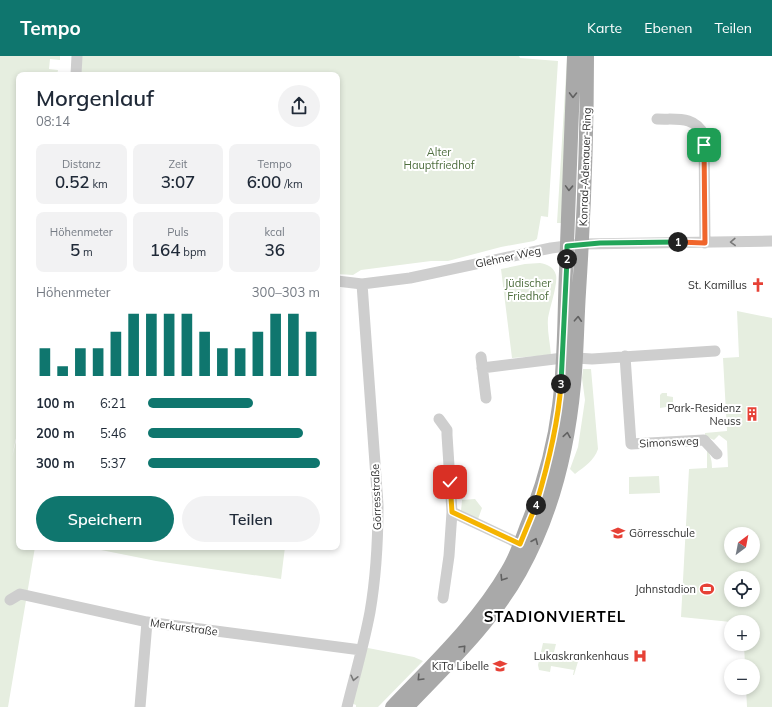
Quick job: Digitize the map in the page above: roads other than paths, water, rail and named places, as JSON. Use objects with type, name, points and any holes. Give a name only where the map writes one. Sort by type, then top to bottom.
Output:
[{"type":"main road","name":"Konrad-Adenauer-Ring","points":[[407,707],[470,641],[493,613],[520,572],[548,510],[559,473],[567,439],[572,406],[569,358],[567,246],[574,56]]},
{"type":"main road","name":"Konrad-Adenauer-Ring","points":[[392,707],[462,634],[486,604],[509,568],[535,506],[554,435],[569,358],[582,244],[587,123],[587,56]]},
{"type":"street","points":[[76,72],[77,56]]},
{"type":"street","points":[[657,119],[686,120],[692,122],[700,128],[704,135],[705,243]]},
{"type":"street","name":"Glehner Weg","points":[[340,281],[362,284],[410,278],[582,244],[772,241]]},
{"type":"street","name":"Görresstraße","points":[[347,707],[370,612],[376,569],[378,535],[378,505],[362,284]]},
{"type":"street","points":[[486,398],[481,363],[569,358],[592,359],[716,351]]},
{"type":"street","name":"Simonsweg","points":[[625,356],[631,444],[704,440],[717,454]]},
{"type":"street","points":[[439,419],[446,430],[447,435],[452,512],[449,556],[443,598]]},
{"type":"street","points":[[452,512],[520,544]]},
{"type":"street","name":"Merkurstraße","points":[[10,600],[20,594],[147,622],[361,650]]},
{"type":"street","points":[[140,707],[147,622]]},
{"type":"place","name":"St. Kamillus","points":[[758,285]]},
{"type":"place","name":"Park-Residenz Neuss","points":[[752,414]]},
{"type":"place","name":"Görresschule","points":[[618,533]]},
{"type":"place","name":"Jahnstadion","points":[[707,589]]},
{"type":"place","name":"Lukaskrankenhaus","points":[[640,656]]},
{"type":"place","name":"KiTa Libelle","points":[[500,666]]},
{"type":"district","name":"STADIONVIERTEL","points":[[555,617]]},
{"type":"park label","name":"Alter Hauptfriedhof","points":[[439,158]]},
{"type":"park label","name":"Jüdischer Friedhof","points":[[528,289]]}]
